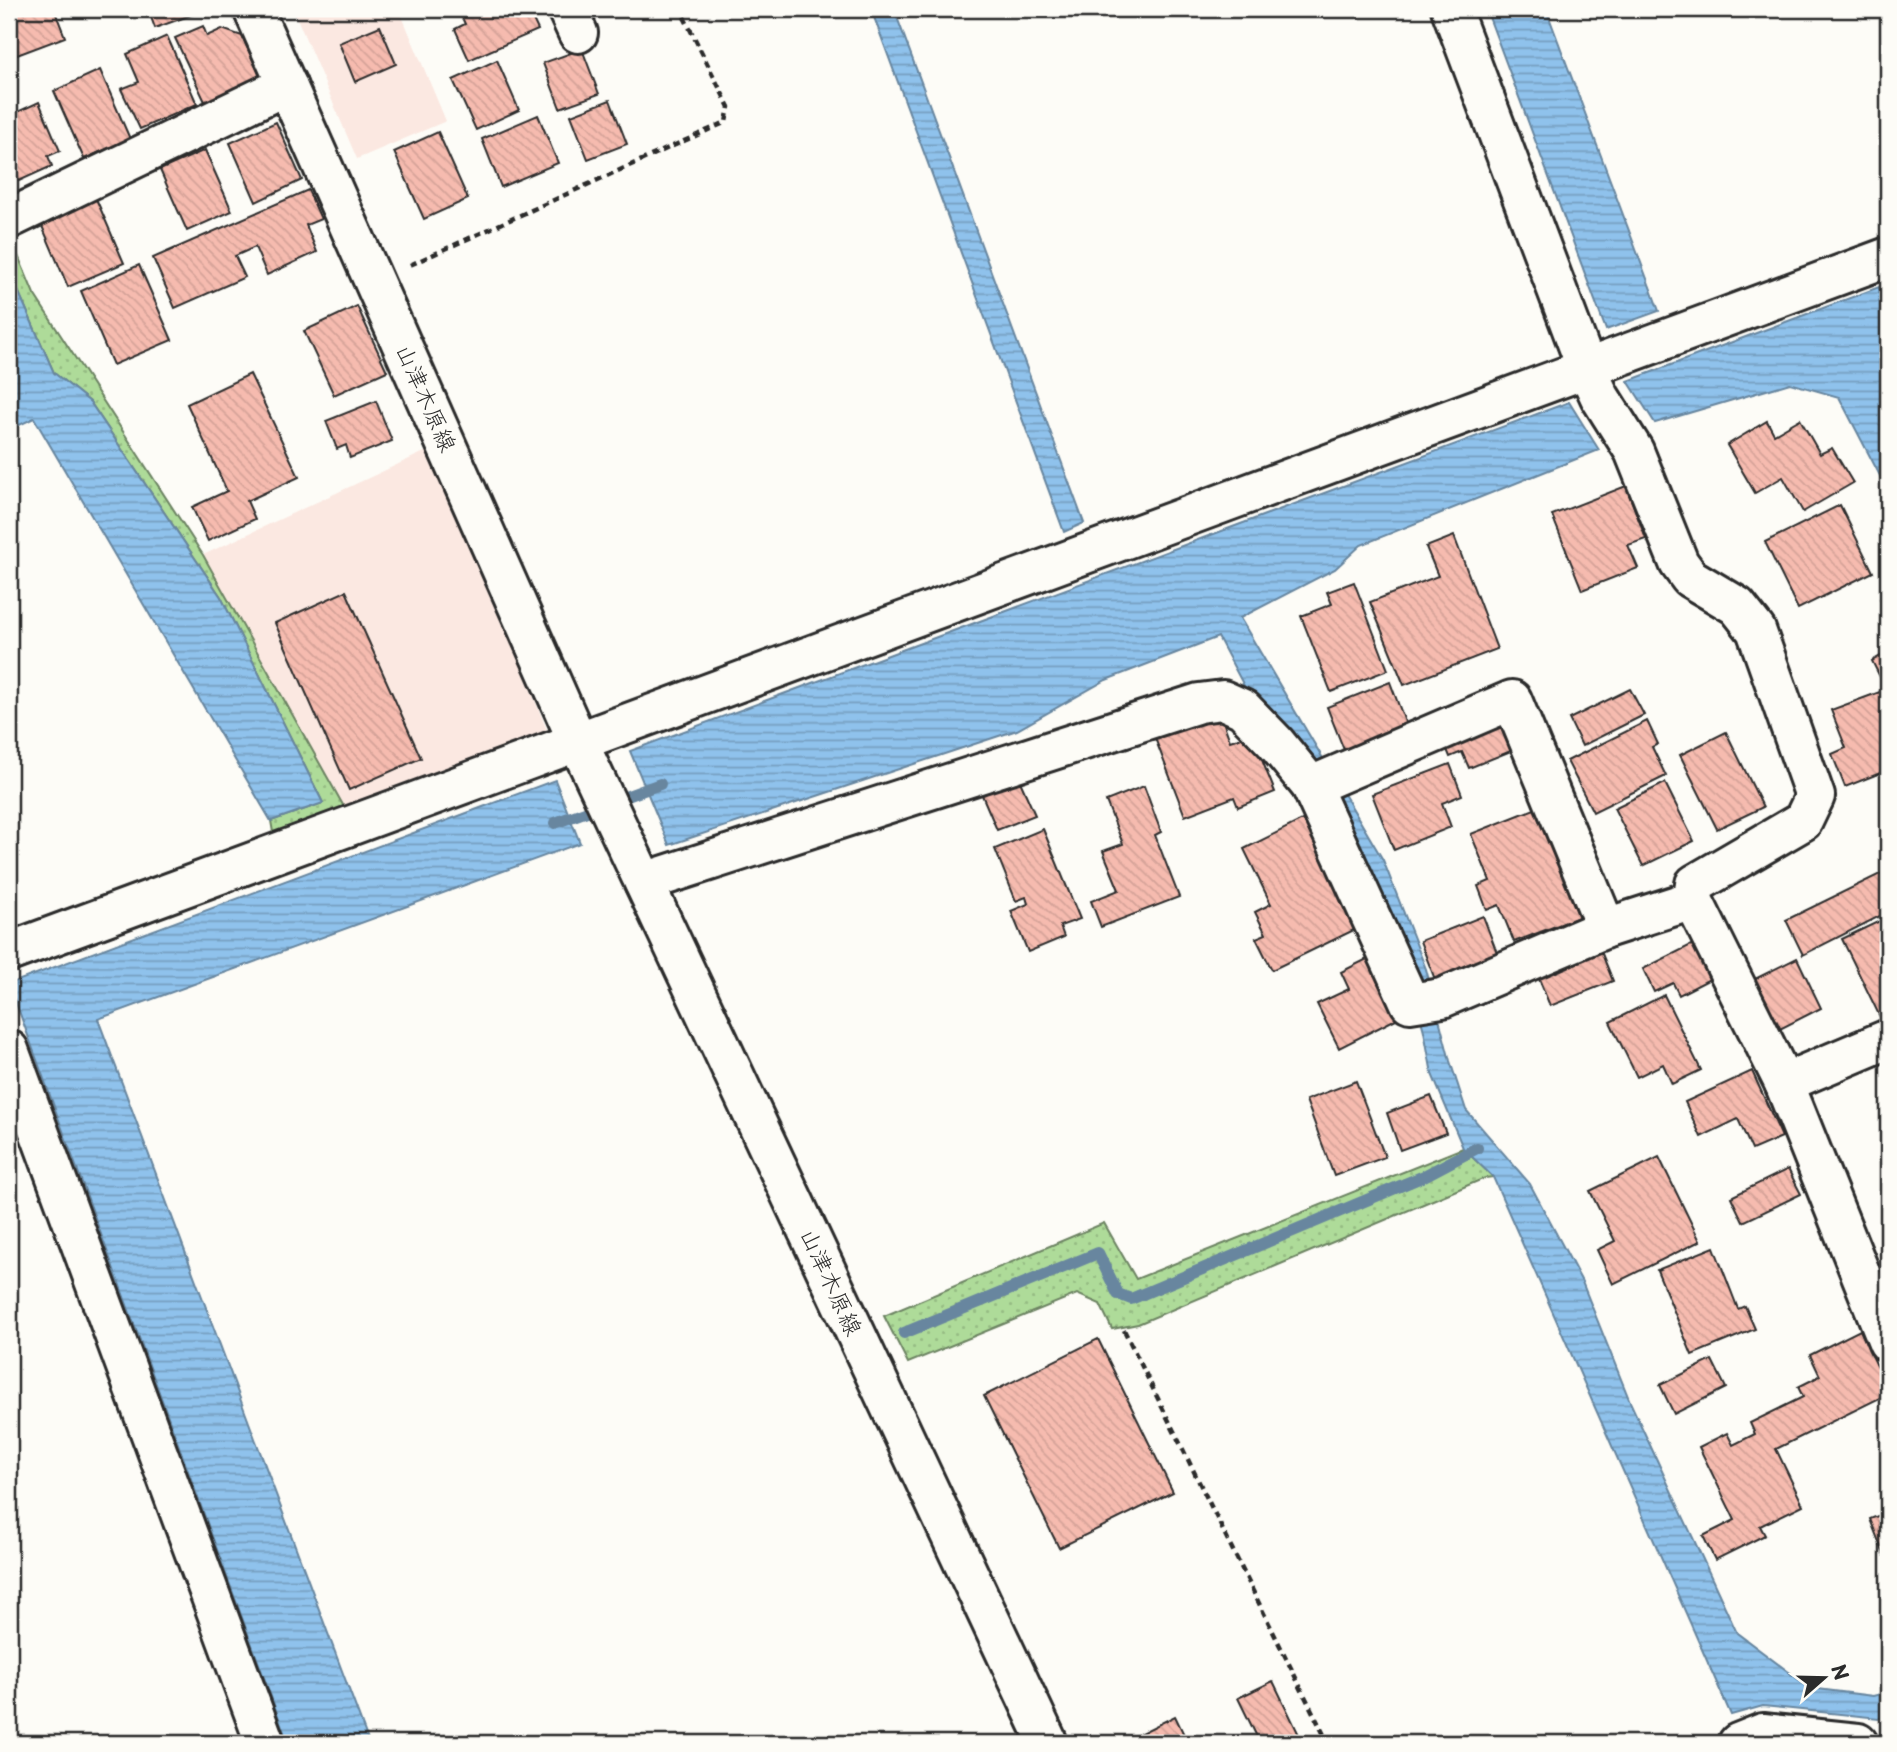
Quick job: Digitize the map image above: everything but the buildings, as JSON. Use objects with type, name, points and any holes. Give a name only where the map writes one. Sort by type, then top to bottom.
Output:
[{"type":"street","name":"山津木原線","points":[[253,9],[578,742],[1048,1743]]},
{"type":"street","points":[[1451,9],[1587,369],[1600,397],[1634,451],[1679,563],[1690,578],[1738,606],[1756,630],[1815,796],[1803,821],[1695,884],[1693,900],[1784,1083],[1888,1342]]},
{"type":"street","points":[[9,219],[287,85]]},
{"type":"street","points":[[9,952],[1888,257]]},
{"type":"street","points":[[644,882],[1199,703],[1223,700],[1243,709],[1275,741],[1311,786],[1426,1000],[1606,928],[1693,900]]},
{"type":"street","points":[[1311,786],[1512,701],[1606,928]]},
{"type":"street","points":[[1784,1083],[1888,1039]]},
{"type":"street","points":[[9,1050],[265,1743]]},
{"type":"street","points":[[1738,1743],[1763,1733],[1858,1743]]},
{"type":"path","points":[[366,265],[404,267],[726,121],[729,107],[680,9]]},
{"type":"path","points":[[1124,1330],[1328,1743]]},
{"type":"shaded area","points":[[293,9],[399,9],[446,121],[357,159]]},
{"type":"shaded area","points":[[433,448],[551,740],[348,814],[203,555]]},
{"type":"green space","points":[[9,234],[34,294],[203,555],[348,814],[274,838],[271,821],[323,803],[221,597],[90,402],[54,373],[9,270]]},
{"type":"green space","points":[[1463,1148],[1493,1177],[1485,1178],[1138,1324],[1112,1329],[1100,1304],[1077,1294],[908,1363],[884,1316],[1104,1223],[1136,1279]]},
{"type":"water","points":[[871,9],[894,9],[1084,523],[1064,532]]},
{"type":"water","points":[[1486,9],[1546,9],[1659,311],[1606,330]]},
{"type":"water","points":[[9,270],[54,373],[90,402],[221,597],[323,803],[271,821],[34,418],[9,430]]},
{"type":"water","points":[[1879,287],[1888,315],[1888,491],[1839,397],[1790,383],[1655,423],[1628,381]]},
{"type":"water","points":[[1569,402],[1599,450],[1361,545],[1335,569],[1240,618],[1383,860],[1426,969],[1466,1110],[1530,1184],[1582,1282],[1631,1404],[1737,1633],[1810,1688],[1873,1696],[1888,1692],[1888,1719],[1763,1706],[1731,1715],[1493,1177],[1463,1148],[1432,1074],[1406,963],[1251,699],[1218,637],[1106,680],[1017,730],[669,845],[630,751]]},
{"type":"water","points":[[555,780],[580,843],[98,1019],[369,1743],[288,1743],[9,984]]},
{"type":"waterway","points":[[555,823],[660,784]]},
{"type":"waterway","points":[[904,1333],[1098,1253],[1118,1294],[1131,1299],[1424,1176],[1477,1148]]}]
